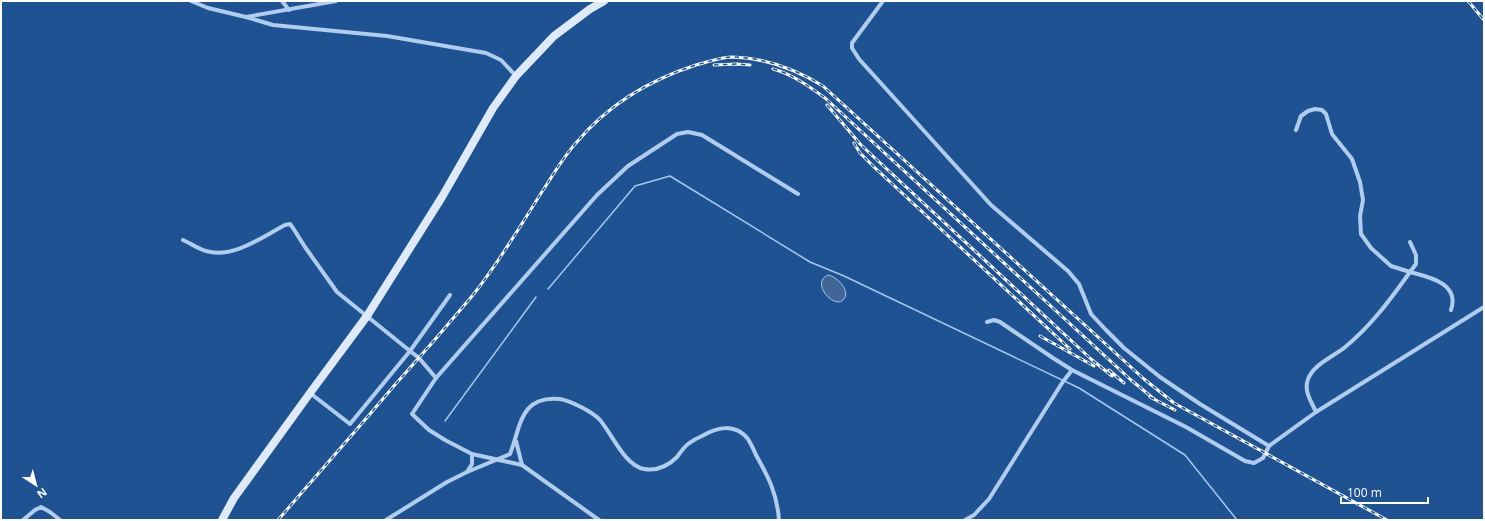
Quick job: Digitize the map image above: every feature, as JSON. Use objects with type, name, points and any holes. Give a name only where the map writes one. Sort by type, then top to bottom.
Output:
[{"type":"street","points":[[191,1],[208,8],[273,25],[387,36],[486,53],[501,60],[516,76]]},
{"type":"street","points":[[282,1],[289,10]]},
{"type":"street","points":[[246,17],[336,1]]},
{"type":"street","points":[[222,520],[234,498],[367,316],[442,197],[493,108],[516,76],[554,36],[590,9],[604,1]]},
{"type":"street","points":[[883,1],[852,43],[852,48],[859,59],[991,205],[1068,271],[1080,284],[1092,314],[1124,348],[1160,377],[1200,404],[1269,446]]},
{"type":"street","points":[[1296,130],[1301,116],[1308,111],[1316,109],[1322,110],[1326,114],[1332,134],[1352,159],[1360,182],[1362,200],[1360,234],[1366,242],[1391,266],[1430,278],[1443,284],[1449,290],[1452,298],[1451,310]]},
{"type":"street","points":[[599,520],[522,465],[472,454],[428,430],[412,414],[436,378],[597,195],[628,166],[677,134],[688,132],[702,135],[798,194]]},
{"type":"street","points":[[183,240],[205,251],[218,253],[240,249],[285,225],[290,224],[337,292],[419,358],[436,378]]},
{"type":"street","points":[[1316,412],[1308,395],[1307,389],[1311,372],[1343,349],[1371,324],[1386,306],[1416,264],[1416,255],[1410,242]]},
{"type":"street","points":[[310,393],[350,424],[410,351],[450,295]]},
{"type":"street","points":[[986,322],[994,320],[1000,322],[1072,370],[1186,427],[1245,461],[1254,463],[1263,458],[1269,446],[1316,412],[1484,307]]},
{"type":"street","points":[[965,520],[974,515],[989,499],[1062,383],[1072,370]]},
{"type":"street","points":[[386,520],[447,482],[510,454],[516,440],[520,420],[526,411],[533,404],[553,398],[566,400],[599,419],[631,462],[642,469],[655,469],[663,467],[675,459],[689,444],[713,430],[725,427],[738,431],[748,439],[774,490],[778,501],[779,520]]},
{"type":"street","points":[[516,440],[522,465]]},
{"type":"street","points":[[467,472],[472,464],[472,454]]},
{"type":"street","points":[[23,520],[34,510],[41,507],[60,520]]},
{"type":"water","points":[[828,275],[839,281],[846,292],[843,300],[839,302],[830,298],[822,289],[821,284],[823,279]]},
{"type":"waterway","points":[[548,289],[635,186],[670,176],[810,262],[844,276],[1079,388],[1185,455],[1237,520]]},
{"type":"waterway","points":[[445,421],[536,297]]},
{"type":"railway","points":[[1468,1],[1484,20]]},
{"type":"railway","points":[[278,520],[473,295],[502,254],[564,158],[588,130],[615,106],[662,78],[696,65],[728,57],[769,62],[802,74],[823,86],[1144,379],[1174,403],[1387,520]]},
{"type":"railway","points":[[714,65],[750,65]]},
{"type":"railway","points":[[773,69],[794,77],[825,98],[1131,380],[1154,399]]},
{"type":"railway","points":[[827,105],[861,145],[1091,359],[1112,376]]},
{"type":"railway","points":[[854,143],[860,153],[874,167],[1070,349]]},
{"type":"railway","points":[[1040,336],[1094,366]]},
{"type":"railway","points":[[1109,370],[1124,383]]},
{"type":"railway","points":[[1150,397],[1175,410]]}]
